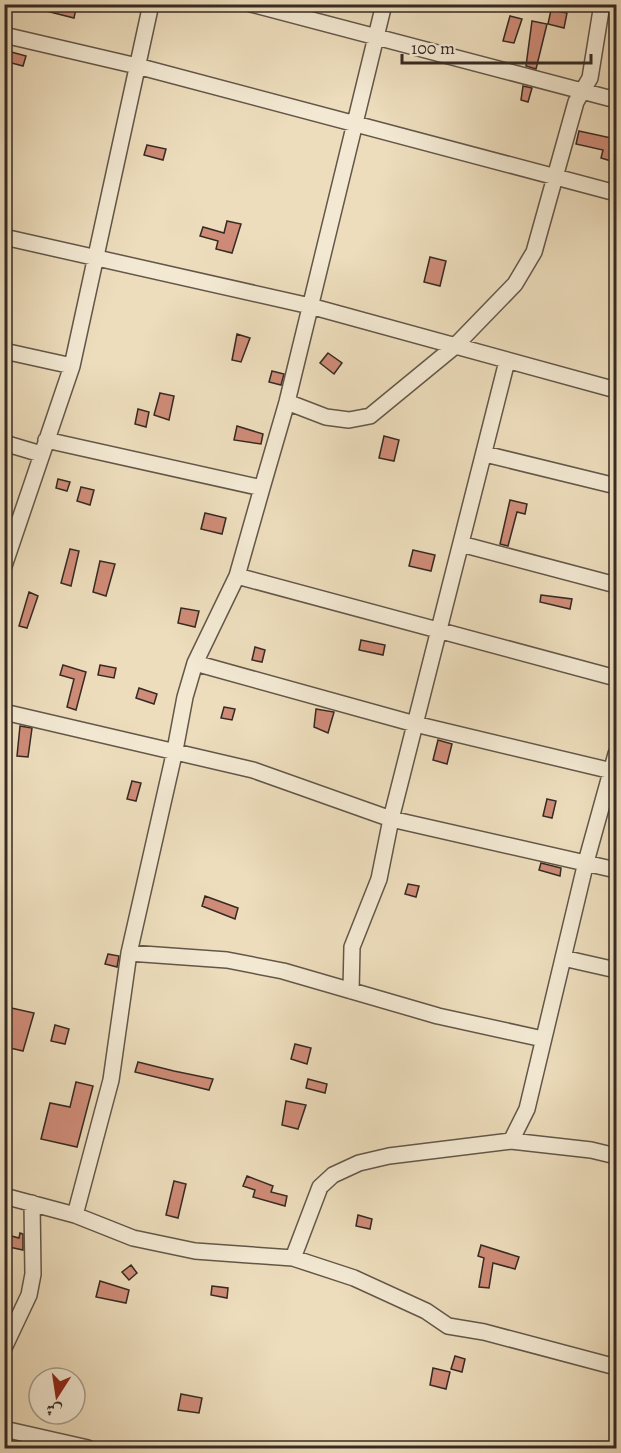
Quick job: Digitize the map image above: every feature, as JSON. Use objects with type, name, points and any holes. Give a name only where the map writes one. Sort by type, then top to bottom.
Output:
[{"type":"street","points":[[4,566],[72,366],[151,4]]},
{"type":"street","points":[[251,4],[616,99]]},
{"type":"street","points":[[75,1215],[111,1080],[129,953],[175,750],[184,697],[195,663],[237,576],[287,402],[384,4]]},
{"type":"street","points":[[287,402],[326,417],[349,420],[370,416],[454,347],[515,284],[527,267],[557,177],[566,136],[594,67],[602,4]]},
{"type":"street","points":[[4,35],[137,66],[616,194]]},
{"type":"street","points":[[4,237],[96,260],[310,306],[616,390]]},
{"type":"street","points":[[4,351],[72,366]]},
{"type":"street","points":[[351,991],[352,947],[379,879],[391,819],[507,361]]},
{"type":"street","points":[[4,443],[43,447],[262,488]]},
{"type":"street","points":[[485,454],[616,486]]},
{"type":"street","points":[[461,544],[616,585]]},
{"type":"street","points":[[237,576],[616,678]]},
{"type":"street","points":[[195,663],[415,724],[614,771]]},
{"type":"street","points":[[4,712],[253,770],[391,819],[616,870]]},
{"type":"street","points":[[511,1141],[527,1109],[586,862],[614,771],[616,754]]},
{"type":"street","points":[[129,953],[227,960],[283,971],[438,1016],[543,1039]]},
{"type":"street","points":[[563,958],[616,970]]},
{"type":"street","points":[[293,1258],[320,1187],[333,1175],[359,1163],[389,1156],[511,1141],[616,1156]]},
{"type":"street","points":[[4,1196],[75,1215],[133,1238],[195,1251],[293,1258],[354,1278],[426,1311],[448,1326],[484,1332],[616,1367]]},
{"type":"street","points":[[4,1348],[29,1295],[33,1274],[32,1203]]},
{"type":"street","points":[[4,1309],[21,1313]]},
{"type":"street","points":[[4,1429],[88,1449]]},
{"type":"building","points":[[35,4],[77,4],[74,18],[34,8]]},
{"type":"building","points":[[551,10],[567,13],[564,28],[548,24]]},
{"type":"building","points":[[510,16],[522,19],[514,43],[503,41]]},
{"type":"building","points":[[532,21],[547,24],[536,69],[526,66]]},
{"type":"building","points":[[4,50],[26,56],[23,66],[4,61]]},
{"type":"building","points":[[523,86],[532,88],[528,102],[521,100]]},
{"type":"building","points":[[579,131],[616,139],[611,161],[601,158],[603,150],[576,144]]},
{"type":"building","points":[[147,145],[166,149],[163,160],[144,155]]},
{"type":"building","points":[[227,221],[241,224],[232,253],[216,249],[218,241],[200,236],[203,227],[224,233]]},
{"type":"building","points":[[430,257],[446,261],[440,286],[424,282]]},
{"type":"building","points":[[237,334],[250,338],[241,362],[232,360]]},
{"type":"building","points":[[328,353],[342,363],[334,374],[320,363]]},
{"type":"building","points":[[272,371],[284,374],[281,385],[269,382]]},
{"type":"building","points":[[160,393],[174,396],[169,420],[154,415]]},
{"type":"building","points":[[138,409],[149,412],[146,427],[135,424]]},
{"type":"building","points":[[237,426],[263,434],[261,444],[234,440]]},
{"type":"building","points":[[384,436],[399,440],[394,461],[379,458]]},
{"type":"building","points":[[58,479],[70,482],[67,491],[56,488]]},
{"type":"building","points":[[81,487],[94,490],[90,505],[77,501]]},
{"type":"building","points":[[510,500],[527,504],[525,514],[517,512],[508,546],[500,544]]},
{"type":"building","points":[[205,513],[226,518],[222,534],[201,529]]},
{"type":"building","points":[[70,549],[79,551],[71,586],[61,583]]},
{"type":"building","points":[[413,550],[435,555],[431,571],[409,566]]},
{"type":"building","points":[[100,561],[115,564],[106,596],[93,592]]},
{"type":"building","points":[[29,592],[38,596],[27,628],[19,626]]},
{"type":"building","points":[[541,595],[572,599],[570,609],[540,602]]},
{"type":"building","points":[[181,608],[199,611],[195,627],[178,623]]},
{"type":"building","points":[[361,640],[385,645],[383,655],[359,650]]},
{"type":"building","points":[[255,647],[265,650],[262,662],[252,660]]},
{"type":"building","points":[[63,665],[86,672],[76,710],[67,707],[74,679],[60,675]]},
{"type":"building","points":[[100,665],[116,668],[114,678],[98,675]]},
{"type":"building","points":[[139,688],[157,694],[154,704],[136,698]]},
{"type":"building","points":[[224,707],[235,709],[232,720],[221,718]]},
{"type":"building","points":[[316,709],[334,712],[328,733],[314,727]]},
{"type":"building","points":[[20,726],[32,728],[28,757],[17,756]]},
{"type":"building","points":[[438,740],[452,744],[447,764],[433,760]]},
{"type":"building","points":[[132,781],[141,783],[136,801],[127,799]]},
{"type":"building","points":[[547,799],[556,801],[552,818],[543,816]]},
{"type":"building","points":[[541,863],[561,868],[560,876],[539,870]]},
{"type":"building","points":[[408,884],[419,886],[416,897],[405,894]]},
{"type":"building","points":[[205,896],[238,908],[235,919],[202,906]]},
{"type":"building","points":[[108,954],[119,956],[117,967],[105,964]]},
{"type":"building","points":[[7,1007],[34,1013],[23,1051],[6,1047],[10,1033],[4,1031]]},
{"type":"building","points":[[55,1025],[69,1029],[65,1044],[51,1041]]},
{"type":"building","points":[[295,1044],[311,1048],[307,1064],[291,1059]]},
{"type":"building","points":[[138,1062],[213,1079],[209,1090],[135,1072]]},
{"type":"building","points":[[308,1079],[327,1084],[325,1093],[306,1088]]},
{"type":"building","points":[[76,1082],[93,1086],[77,1147],[41,1139],[50,1103],[70,1107]]},
{"type":"building","points":[[286,1101],[306,1105],[298,1129],[282,1125]]},
{"type":"building","points":[[247,1176],[273,1186],[271,1192],[287,1196],[285,1206],[253,1197],[255,1190],[243,1186]]},
{"type":"building","points":[[174,1181],[186,1184],[178,1218],[166,1215]]},
{"type":"building","points":[[358,1215],[372,1219],[370,1229],[356,1226]]},
{"type":"building","points":[[20,1233],[23,1234],[23,1250],[4,1246],[4,1234],[19,1238]]},
{"type":"building","points":[[481,1245],[519,1257],[515,1269],[493,1263],[489,1288],[479,1287],[484,1258],[478,1256]]},
{"type":"building","points":[[131,1265],[137,1273],[129,1280],[122,1272]]},
{"type":"building","points":[[100,1281],[129,1290],[126,1303],[96,1297]]},
{"type":"building","points":[[212,1286],[228,1288],[227,1298],[211,1295]]},
{"type":"building","points":[[455,1356],[465,1359],[462,1372],[451,1369]]},
{"type":"building","points":[[433,1368],[450,1372],[446,1389],[430,1385]]},
{"type":"building","points":[[181,1394],[202,1398],[199,1413],[178,1410]]}]
